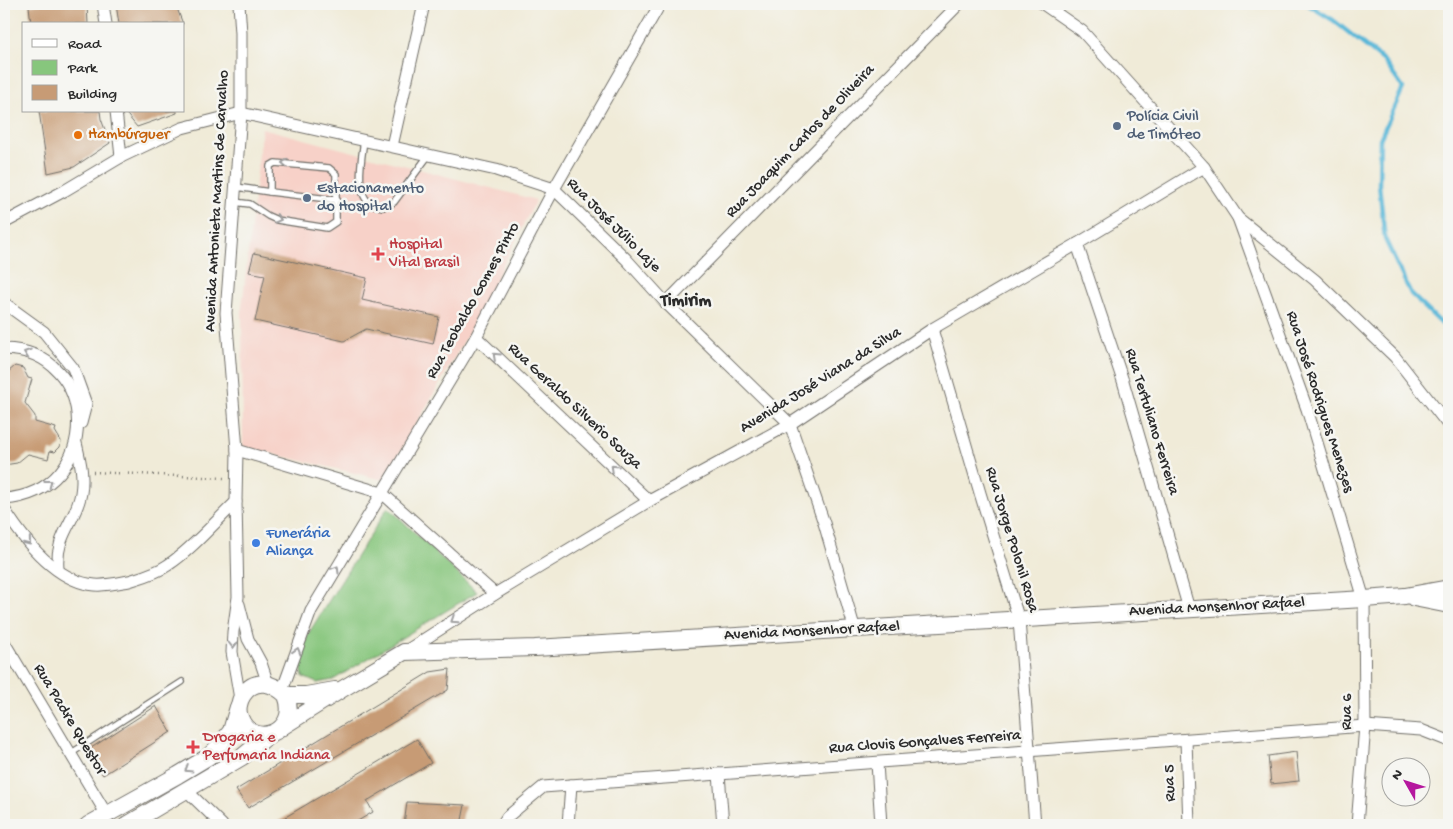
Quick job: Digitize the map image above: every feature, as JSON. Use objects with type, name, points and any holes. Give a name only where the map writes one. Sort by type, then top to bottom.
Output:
[{"type":"main road","points":[[1405,596],[1449,588]]},
{"type":"main road","name":"Avenida Monsenhor Rafael","points":[[127,825],[242,757],[276,731],[404,652],[535,648],[1405,596]]},
{"type":"main road","points":[[1405,596],[1449,605]]},
{"type":"main road","points":[[88,825],[208,757],[231,731],[239,703],[245,692],[252,686],[260,684],[279,690],[313,694],[344,688]]},
{"type":"main road","points":[[239,703],[239,715],[247,729],[262,735],[276,731],[287,720],[289,712],[289,704],[279,690]]},
{"type":"street","points":[[103,4],[106,22]]},
{"type":"street","name":"Avenida Antonieta Martins de Carvalho","points":[[239,4],[241,113],[226,313],[237,450],[238,597],[232,652],[239,703]]},
{"type":"street","points":[[392,146],[424,4]]},
{"type":"street","name":"Rua Teobaldo Gomes Pinto","points":[[279,690],[311,611],[476,337],[554,189],[660,4]]},
{"type":"street","name":"Rua Joaquim Carlos de Oliveira","points":[[666,303],[958,4]]},
{"type":"street","points":[[1043,4],[1082,31],[1204,167],[1238,218],[1315,280],[1395,356],[1449,426]]},
{"type":"street","points":[[116,112],[121,157]]},
{"type":"street","points":[[4,224],[121,157],[182,128],[241,113]]},
{"type":"street","name":"Rua José Júlio Laje","points":[[241,113],[496,170],[554,189],[626,259],[666,303],[790,424],[824,523],[855,630]]},
{"type":"street","name":"Avenida José Viana da Silva","points":[[404,652],[495,594],[649,501],[790,424],[932,329],[1204,167]]},
{"type":"street","name":"Rua José Rodrigues Menezes","points":[[1238,218],[1307,409],[1364,599]]},
{"type":"street","name":"Rua Tertuliano Ferreira","points":[[1077,244],[1123,381],[1189,609]]},
{"type":"street","points":[[4,303],[44,332],[73,368],[86,404],[77,440],[68,462],[55,478],[38,490],[18,498],[4,499]]},
{"type":"street","name":"Rua Jorge Polonil Rosa","points":[[932,329],[1019,620],[1035,825]]},
{"type":"street","name":"Rua Geraldo Silverio Souza","points":[[476,337],[649,501]]},
{"type":"street","points":[[4,349],[16,349],[39,357],[58,371],[71,390],[78,413],[77,440],[83,471],[81,494],[61,539],[57,557],[58,569]]},
{"type":"street","points":[[237,450],[382,493],[495,594]]},
{"type":"street","points":[[4,509],[38,554],[58,569],[76,580],[94,585],[113,585],[143,577],[168,565],[236,502]]},
{"type":"street","points":[[238,597],[248,639],[279,690]]},
{"type":"street","name":"Rua 6","points":[[1356,825],[1365,726],[1364,599]]},
{"type":"street","name":"Rua Padre Questor","points":[[4,642],[107,815]]},
{"type":"street","name":"Rua Clovis Gonçalves Ferreira","points":[[502,825],[507,817],[544,787],[1365,726],[1422,730],[1449,741]]},
{"type":"street","name":"Rua 5","points":[[1186,740],[1189,825]]},
{"type":"street","points":[[877,763],[881,825]]},
{"type":"street","points":[[719,774],[723,825]]},
{"type":"street","points":[[568,825],[570,785]]},
{"type":"street","points":[[187,790],[222,825]]},
{"type":"lane","points":[[364,140],[361,173],[362,194],[370,203],[382,208],[394,202],[428,156]]},
{"type":"lane","points":[[234,202],[250,204],[277,220],[327,228],[336,222],[336,174],[329,168],[275,162],[270,166],[270,192]]},
{"type":"lane","points":[[235,187],[337,200]]},
{"type":"lane","points":[[70,754],[182,682]]},
{"type":"path","points":[[83,471],[237,479]]},
{"type":"shaded area","name":"Hospital Vital Brasil","points":[[262,128],[536,200],[467,336],[384,480],[243,447],[242,307]]},
{"type":"green space","points":[[388,507],[477,592],[333,680],[317,683],[303,677],[300,660],[308,634]]},
{"type":"building","points":[[41,4],[87,4],[88,22],[31,22],[29,6]]},
{"type":"building","points":[[116,4],[180,4],[178,11],[182,22],[119,22]]},
{"type":"building","points":[[39,112],[100,112],[110,143],[74,167],[48,173]]},
{"type":"building","points":[[125,112],[177,112],[177,113],[137,127]]},
{"type":"building","points":[[254,253],[367,278],[362,300],[439,317],[433,344],[366,329],[344,341],[255,321],[265,275],[249,272]]},
{"type":"building","points":[[15,366],[23,368],[28,378],[32,379],[25,403],[35,416],[35,422],[56,428],[55,431],[61,441],[60,447],[55,452],[50,451],[48,459],[28,454],[17,463],[4,465],[4,371],[8,372]]},
{"type":"building","points":[[450,669],[448,690],[248,808],[236,790],[430,672]]},
{"type":"building","points":[[156,706],[171,732],[103,775],[88,750]]},
{"type":"building","points":[[417,739],[431,763],[367,801],[373,812],[351,825],[272,825]]},
{"type":"building","points":[[1296,752],[1299,781],[1271,784],[1268,756]]},
{"type":"building","points":[[407,802],[465,805],[461,825],[404,825]]},
{"type":"waterway","points":[[1307,4],[1333,20],[1383,60],[1403,88],[1380,139],[1379,185],[1385,239],[1411,294],[1449,331]]},
{"type":"place","name":"Polícia Civil de Timóteo","points":[[1117,126]]},
{"type":"place","name":"Hambúrguer","points":[[78,135]]},
{"type":"place","name":"Estacionamento do Hospital","points":[[307,198]]},
{"type":"place","name":"Hospital Vital Brasil","points":[[378,254]]},
{"type":"place","name":"Funerária Aliança","points":[[256,543]]},
{"type":"place","name":"Drogaria e Perfumaria Indiana","points":[[193,747]]},
{"type":"district","name":"Timirim","points":[[686,301]]}]
